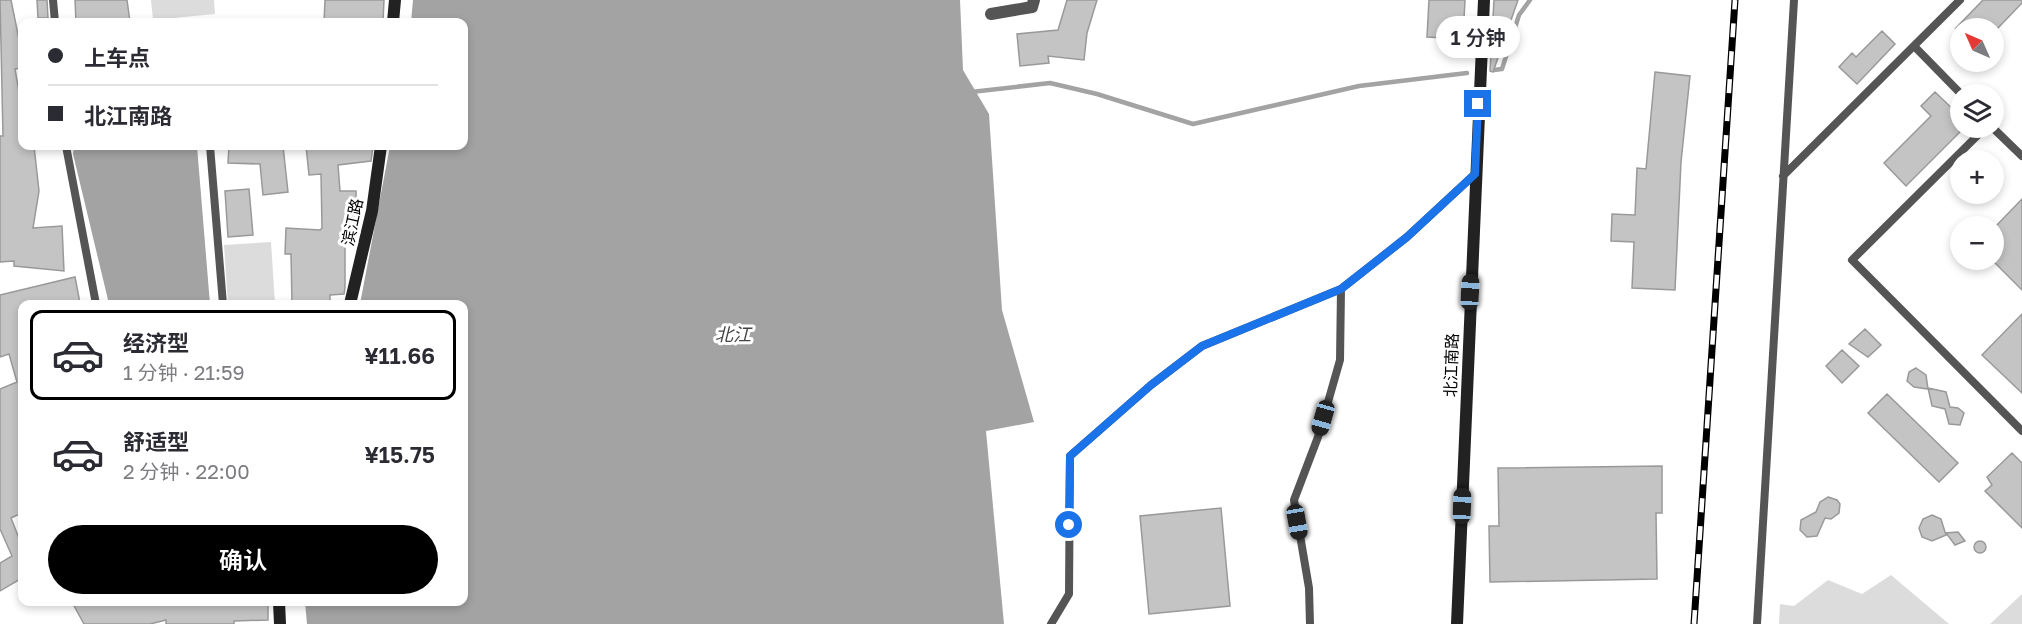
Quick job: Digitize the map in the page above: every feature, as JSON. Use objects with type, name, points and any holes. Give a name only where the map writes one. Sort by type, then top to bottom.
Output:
[{"type":"street","points":[[393,18],[395,0]]},
{"type":"street","points":[[991,14],[1032,7],[1034,0]]},
{"type":"street","name":"北江南路","points":[[1457,624],[1484,0]]},
{"type":"street","name":"滨江路","points":[[351,300],[372,211],[380,150]]},
{"type":"street","points":[[279,606],[280,624]]},
{"type":"lane","points":[[53,0],[55,18]]},
{"type":"lane","points":[[1757,624],[1794,0]]},
{"type":"lane","points":[[1783,176],[1960,0]]},
{"type":"lane","points":[[1914,46],[1951,84]]},
{"type":"lane","points":[[1975,138],[1852,260],[2021,429]]},
{"type":"lane","points":[[2003,138],[2022,156]]},
{"type":"lane","points":[[67,150],[95,300]]},
{"type":"lane","points":[[210,150],[223,300]]},
{"type":"lane","points":[[1051,624],[1069,594],[1070,456],[1151,385],[1202,346],[1341,289],[1407,237],[1475,174]]},
{"type":"lane","points":[[1310,624],[1309,588],[1294,500],[1318,437],[1340,360],[1341,289]]},
{"type":"shaded area","points":[[151,0],[214,0],[215,14],[153,18]]},
{"type":"shaded area","points":[[271,242],[275,300],[228,300],[224,245]]},
{"type":"shaded area","points":[[1891,575],[1949,624],[1779,624],[1780,604],[1794,606],[1828,580],[1862,594]]},
{"type":"shaded area","points":[[2022,594],[2022,624],[1990,624]]},
{"type":"water","name":"北江","points":[[413,0],[960,0],[963,70],[989,114],[1002,310],[1034,422],[986,431],[1004,624],[307,624],[305,606],[468,606],[468,300],[361,300],[389,150],[468,150],[468,18],[411,18]]},
{"type":"water","points":[[74,150],[197,150],[210,300],[108,300]]},
{"type":"building","points":[[0,0],[11,0],[18,34],[18,69],[15,69],[18,86],[18,150],[34,150],[39,191],[33,228],[62,226],[64,271],[14,266],[14,261],[0,262],[0,136],[3,136]]},
{"type":"building","points":[[37,0],[47,0],[48,18],[38,18]]},
{"type":"building","points":[[75,0],[127,0],[129,18],[76,18]]},
{"type":"building","points":[[325,0],[384,0],[383,18],[324,18]]},
{"type":"building","points":[[1067,0],[1097,0],[1087,33],[1084,60],[1048,56],[1049,63],[1020,66],[1017,34],[1058,30]]},
{"type":"building","points":[[1429,0],[1465,0],[1463,39],[1427,37]]},
{"type":"building","points":[[1494,0],[1518,0],[1493,72],[1490,71]]},
{"type":"building","points":[[1983,0],[2022,0],[2022,3],[2004,22],[2004,18],[1966,18]]},
{"type":"building","points":[[1882,31],[1895,44],[1857,84],[1839,67],[1852,53],[1856,57]]},
{"type":"building","points":[[1655,72],[1690,76],[1681,162],[1675,290],[1632,288],[1634,242],[1611,241],[1612,214],[1635,215],[1637,168],[1646,169]]},
{"type":"building","points":[[1935,92],[1950,106],[1950,138],[1954,138],[1906,186],[1884,163],[1931,116],[1921,106]]},
{"type":"building","points":[[229,150],[283,150],[288,192],[263,195],[260,164],[228,163]]},
{"type":"building","points":[[306,150],[372,150],[371,161],[338,165],[340,191],[356,191],[357,222],[345,222],[344,294],[330,295],[330,300],[292,300],[291,254],[285,254],[286,228],[320,230],[322,228],[321,174],[309,175]]},
{"type":"building","points":[[249,189],[253,235],[228,237],[225,191]]},
{"type":"building","points":[[2022,199],[2022,290],[2002,270],[2004,270],[2004,218]]},
{"type":"building","points":[[75,277],[79,300],[18,300],[18,515],[11,518],[18,536],[18,580],[0,591],[0,563],[12,556],[0,529],[0,389],[17,382],[9,354],[0,357],[0,295]]},
{"type":"building","points":[[2022,314],[2022,393],[1982,355]]},
{"type":"building","points":[[1865,329],[1881,345],[1868,357],[1849,344]]},
{"type":"building","points":[[1842,350],[1859,366],[1842,383],[1826,366]]},
{"type":"building","points":[[1916,368],[1926,375],[1928,389],[1914,387],[1907,381],[1909,372]]},
{"type":"building","points":[[1928,388],[1946,392],[1950,407],[1958,408],[1964,413],[1960,425],[1949,424],[1945,409],[1932,406]]},
{"type":"building","points":[[1887,394],[1958,463],[1939,482],[1868,413]]},
{"type":"building","points":[[2012,453],[2022,463],[2022,528],[1985,491],[1992,485],[1987,477]]},
{"type":"building","points":[[1662,466],[1662,513],[1656,513],[1657,579],[1490,582],[1489,526],[1499,526],[1498,468]]},
{"type":"building","points":[[1828,497],[1837,500],[1840,504],[1839,513],[1831,519],[1825,518],[1817,536],[1807,537],[1800,530],[1801,520],[1816,512],[1820,502]]},
{"type":"building","points":[[1221,508],[1230,606],[1149,614],[1140,516]]},
{"type":"building","points":[[1932,515],[1941,519],[1946,535],[1932,541],[1922,537],[1919,528],[1923,519]]},
{"type":"building","points":[[1958,532],[1965,541],[1955,545],[1946,533]]},
{"type":"building","points":[[1982,541],[1986,547],[1982,553],[1978,553],[1974,545]]},
{"type":"building","points":[[74,606],[268,606],[268,620],[234,621],[234,624],[166,624],[166,620],[150,624],[84,624]]},
{"type":"waterway","points":[[1494,70],[1502,69],[1519,15],[1530,0]]},
{"type":"waterway","points":[[971,92],[1050,83],[1097,94],[1193,124],[1359,86],[1467,73]]},
{"type":"railway","points":[[1694,624],[1735,0]]},
{"type":"route","points":[[1069,525],[1070,456],[1151,385],[1202,346],[1341,289],[1407,237],[1475,174],[1478,104]]}]
